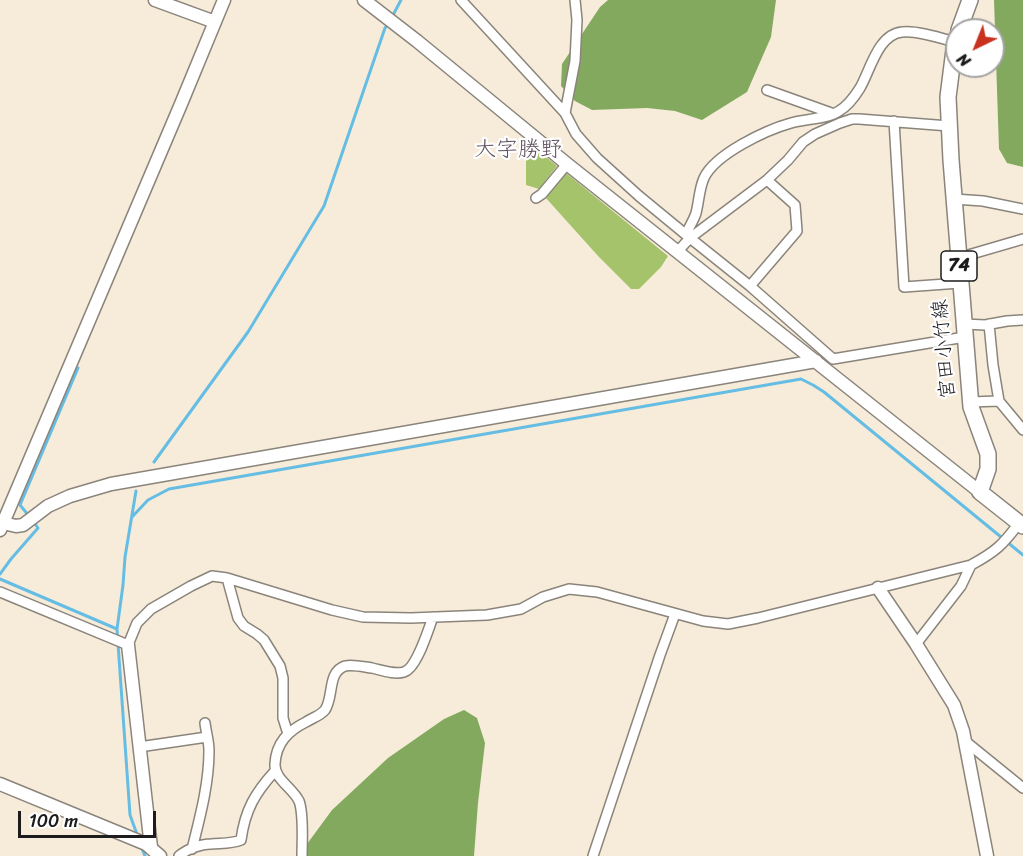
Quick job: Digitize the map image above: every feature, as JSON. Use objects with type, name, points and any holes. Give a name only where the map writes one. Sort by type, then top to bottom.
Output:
[{"type":"main road","name":"宮田小竹線","points":[[964,18],[970,0]]},
{"type":"main road","name":"宮田小竹線","points":[[951,78],[948,97],[949,126],[970,402],[988,454],[988,469],[980,492]]},
{"type":"main road","points":[[980,492],[1021,524]]},
{"type":"street","points":[[155,0],[215,22]]},
{"type":"street","points":[[224,0],[137,210],[1,526],[22,525],[48,506],[70,496],[111,484],[816,361]]},
{"type":"street","points":[[364,0],[980,492]]},
{"type":"street","points":[[461,0],[565,113],[576,134],[597,158],[833,359],[989,324],[1023,320]]},
{"type":"street","points":[[565,113],[575,61],[577,20],[575,0]]},
{"type":"street","points":[[678,251],[688,236],[703,180],[712,165],[744,143],[767,132],[791,123],[839,111],[855,96],[881,45],[894,33],[945,35]]},
{"type":"street","points":[[767,90],[834,114],[846,121]]},
{"type":"street","points":[[688,236],[766,180],[788,160],[803,142],[815,134],[846,121],[859,119],[949,126]]},
{"type":"street","points":[[894,122],[904,287],[960,283]]},
{"type":"street","points":[[539,196],[567,164]]},
{"type":"street","points":[[750,286],[797,231],[795,205],[766,180]]},
{"type":"street","points":[[954,199],[983,201],[1023,209]]},
{"type":"street","points":[[958,258],[1023,239]]},
{"type":"street","points":[[989,324],[999,401],[1023,430]]},
{"type":"street","points":[[970,402],[999,401]]},
{"type":"street","points":[[152,851],[125,644],[137,623],[151,609],[212,576],[227,578],[332,610],[363,617],[488,615],[521,609],[543,597],[569,589],[597,592],[703,621],[728,624],[971,565],[995,551],[1021,524]]},
{"type":"street","points":[[916,644],[961,586],[971,565]]},
{"type":"street","points":[[227,578],[238,618],[244,626],[264,640],[280,666],[283,678],[283,718],[288,734]]},
{"type":"street","points":[[878,588],[916,644],[960,718],[987,856]]},
{"type":"street","points":[[0,592],[125,644]]},
{"type":"street","points":[[593,856],[675,614]]},
{"type":"street","points":[[302,856],[303,824],[299,801],[275,771],[275,762],[281,742],[303,723],[320,715],[326,709],[331,696],[333,678],[338,670],[345,666],[355,665],[395,673],[405,672],[419,654],[434,617]]},
{"type":"street","points":[[192,849],[207,778],[209,749],[205,723]]},
{"type":"street","points":[[139,747],[207,736]]},
{"type":"street","points":[[964,741],[1023,788]]},
{"type":"street","points":[[179,856],[183,852],[208,844],[235,843],[241,840],[250,804],[261,786],[275,771]]},
{"type":"street","points":[[0,784],[128,837],[152,851]]},
{"type":"green space","points":[[608,0],[776,0],[771,37],[747,92],[702,120],[675,111],[647,108],[592,110],[575,101],[561,86],[562,64],[600,7]]},
{"type":"green space","points":[[994,0],[1023,0],[1023,167],[1007,163],[999,149],[997,78],[1005,78],[1005,18],[995,18]]},
{"type":"green space","points":[[526,141],[557,166],[539,189],[526,185]]},
{"type":"green space","points":[[566,173],[668,256],[661,267],[639,289],[631,289],[545,197]]},
{"type":"green space","points":[[464,710],[477,718],[485,743],[474,856],[306,856],[307,844],[332,810],[388,758],[444,719]]},
{"type":"waterway","points":[[392,17],[401,0]]},
{"type":"waterway","points":[[154,462],[248,332],[324,206],[385,28],[389,23]]},
{"type":"waterway","points":[[29,516],[20,505],[78,368]]},
{"type":"waterway","points":[[132,517],[148,500],[169,489],[801,379],[824,392],[1023,555]]},
{"type":"waterway","points":[[136,491],[125,557],[117,629],[130,815],[138,837]]},
{"type":"waterway","points":[[0,574],[38,528],[33,521]]},
{"type":"waterway","points":[[0,579],[117,629]]},
{"type":"waterway","points":[[141,846],[145,856]]},
{"type":"district","name":"大字勝野","points":[[518,150]]}]
